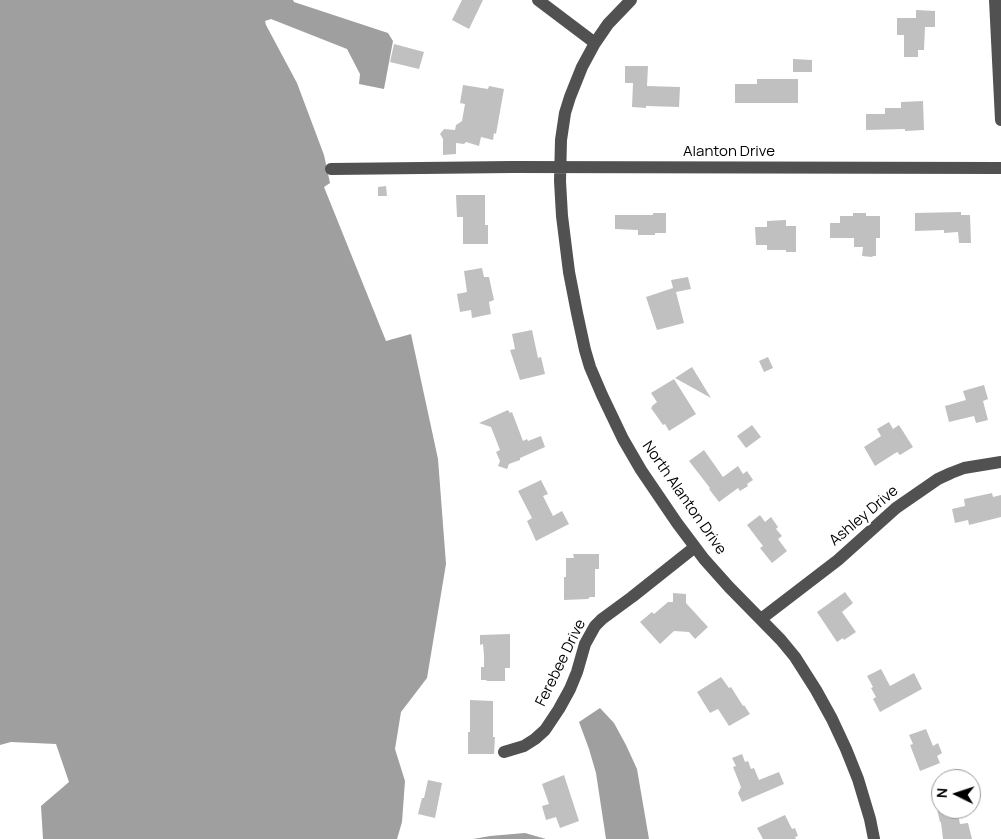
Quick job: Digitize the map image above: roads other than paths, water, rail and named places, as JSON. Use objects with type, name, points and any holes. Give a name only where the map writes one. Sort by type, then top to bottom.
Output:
[{"type":"street","points":[[538,0],[595,43]]},
{"type":"street","name":"North Alanton Drive","points":[[630,0],[608,24],[595,43],[582,68],[567,105],[561,140],[562,216],[569,272],[585,350],[602,395],[641,470],[677,523],[729,587],[781,640],[795,657],[816,690],[832,719],[858,779],[874,839]]},
{"type":"street","points":[[995,0],[1001,120]]},
{"type":"street","name":"Alanton Drive","points":[[331,169],[457,167],[1001,168]]},
{"type":"street","name":"Ashley Drive","points":[[761,619],[838,560],[896,508],[925,488],[964,468],[1001,462]]},
{"type":"street","name":"Ferebee Drive","points":[[504,752],[524,746],[545,730],[570,689],[585,644],[602,618],[632,597],[695,547]]}]
